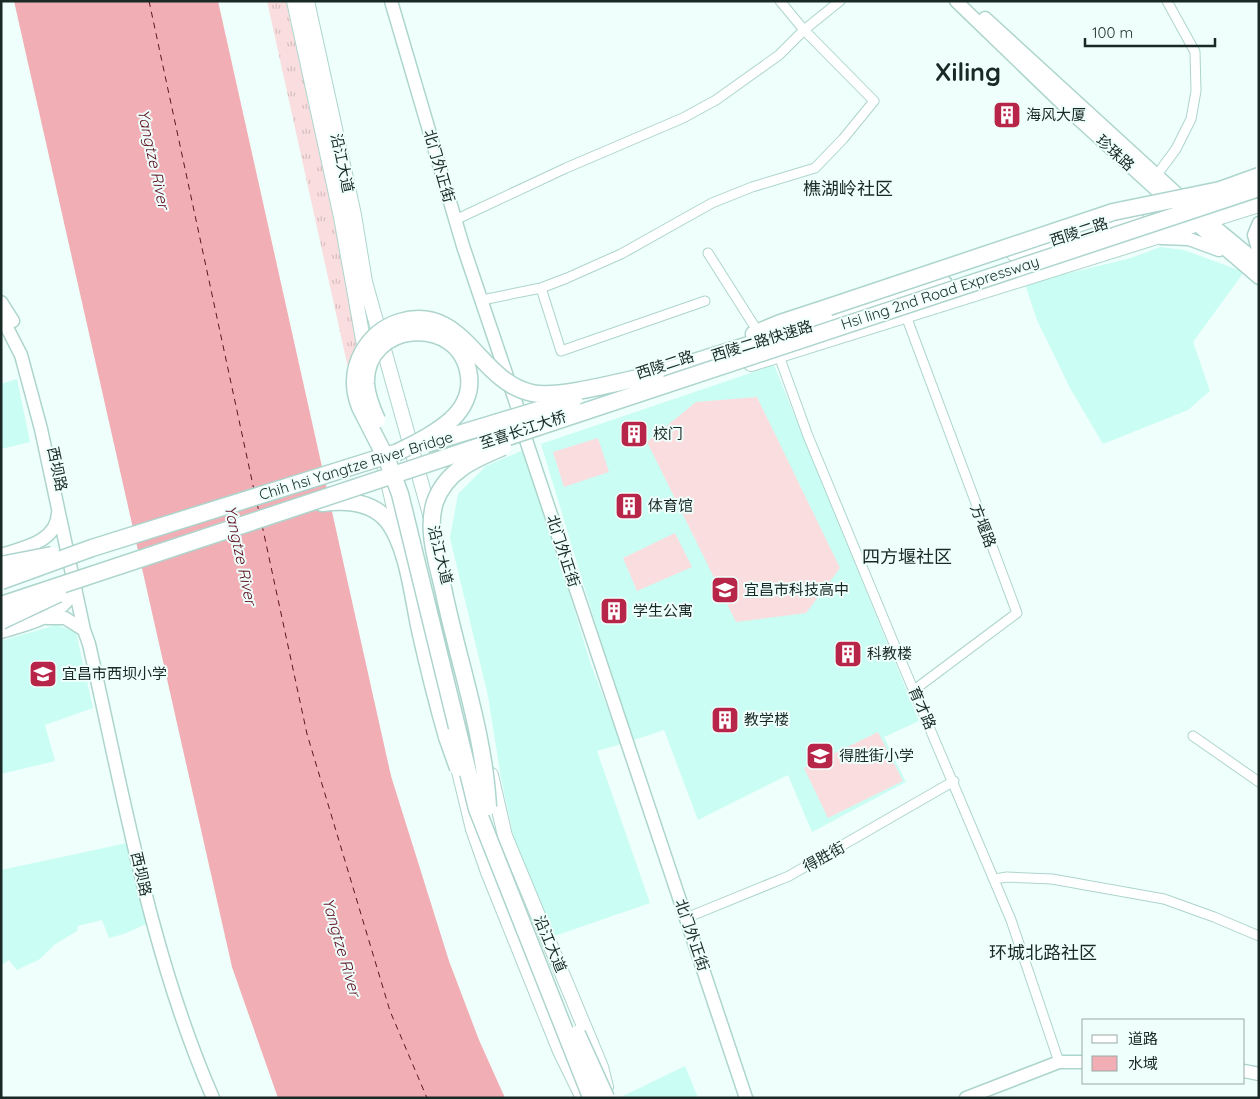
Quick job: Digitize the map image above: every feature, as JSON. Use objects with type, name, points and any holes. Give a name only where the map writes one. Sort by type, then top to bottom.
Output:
[{"type":"highway","points":[[735,342],[829,307],[1113,212],[1220,190],[1259,176]]},
{"type":"highway","name":"Hsi ling 2nd Road Expressway","points":[[620,398],[1259,188]]},
{"type":"highway","name":"西陵二路快速路","points":[[656,374],[1011,264],[1220,190]]},
{"type":"highway","points":[[591,1098],[483,808],[400,494],[388,462],[356,397],[355,375],[360,357],[371,340],[385,328],[402,321],[427,320],[439,322],[454,331],[507,384],[518,390],[535,394],[557,393],[656,374]]},
{"type":"highway","points":[[390,454],[434,434],[452,419],[462,407],[468,394],[468,369],[462,356],[449,342],[433,333],[408,332],[389,340],[377,351],[370,363],[366,388],[372,407],[399,465],[409,492],[483,808]]},
{"type":"highway","name":"Chih hsi Yangtze River Bridge","points":[[1,581],[92,548],[390,454],[656,374]]},
{"type":"highway","name":"Chih hsi Yangtze River Bridge","points":[[1,605],[620,398]]},
{"type":"highway","points":[[483,808],[483,752],[435,551],[432,526],[435,502],[442,487],[454,472],[476,458],[620,398]]},
{"type":"highway","points":[[295,507],[343,500],[361,504],[378,512],[388,521],[406,565],[447,738],[501,848],[527,914],[607,1098]]},
{"type":"highway","points":[[1,565],[92,548]]},
{"type":"highway","points":[[1,620],[28,609],[99,572]]},
{"type":"main road","name":"沿江大道","points":[[294,1],[390,454],[386,481],[473,829],[488,872],[560,1051],[583,1098]]},
{"type":"main road","name":"沿江大道","points":[[307,1],[354,215],[365,282],[412,444],[440,550],[505,836],[601,1067],[607,1098]]},
{"type":"main road","name":"北门外正街","points":[[391,1],[455,220],[520,412],[524,434],[746,1098]]},
{"type":"main road","name":"珍珠路","points":[[956,1],[1076,118],[1176,200],[1203,224],[1234,258],[1259,278]]},
{"type":"main road","name":"珍珠路","points":[[967,1],[1156,176],[1176,200]]},
{"type":"main road","name":"西陵二路","points":[[760,333],[1176,200],[1259,168]]},
{"type":"main road","name":"西陵二路","points":[[386,481],[524,434],[1159,238],[1259,205]]},
{"type":"main road","points":[[1259,223],[1254,235],[1259,253]]},
{"type":"main road","name":"珍珠路","points":[[1203,224],[1259,263]]},
{"type":"main road","points":[[1159,238],[1189,238],[1234,258]]},
{"type":"main road","name":"西坝路","points":[[1,302],[15,324],[24,345],[41,397],[84,630],[89,644]]},
{"type":"main road","name":"西坝路","points":[[1,316],[21,355],[69,542]]},
{"type":"main road","name":"西陵二路","points":[[390,454],[412,444],[520,412],[735,342]]},
{"type":"main road","points":[[34,545],[55,527],[58,520],[59,506]]},
{"type":"main road","points":[[1,555],[34,545],[69,542]]},
{"type":"main road","points":[[1,572],[69,542]]},
{"type":"main road","points":[[1,609],[76,581]]},
{"type":"main road","points":[[39,620],[54,613],[68,601],[76,581]]},
{"type":"main road","name":"西坝路","points":[[76,581],[154,931],[186,1029],[213,1098]]},
{"type":"main road","points":[[1,632],[55,617],[65,618],[84,630]]},
{"type":"main road","points":[[966,1098],[1059,1062],[1082,1062]]},
{"type":"main road","points":[[1245,1071],[1259,1074]]},
{"type":"street","points":[[482,300],[541,288],[621,254],[712,203],[752,187],[815,168],[843,139],[874,101],[804,30],[780,1]]},
{"type":"street","points":[[455,220],[566,168],[683,118],[716,100],[779,55],[804,30],[840,1]]},
{"type":"street","points":[[1156,176],[1176,149],[1192,119],[1196,91],[1195,52],[1167,1]]},
{"type":"street","points":[[708,253],[760,333]]},
{"type":"street","points":[[541,288],[561,351],[705,301]]},
{"type":"street","name":"方堰路","points":[[906,316],[1017,613],[914,690]]},
{"type":"street","name":"育才路","points":[[779,356],[808,436],[995,879],[1011,920],[1059,1062]]},
{"type":"street","points":[[1193,736],[1259,782]]},
{"type":"street","name":"得胜街","points":[[686,918],[789,876],[954,781]]},
{"type":"street","points":[[995,879],[1008,877],[1052,879],[1164,898],[1259,936]]},
{"type":"shaded area","points":[[1160,247],[1184,250],[1244,272],[1193,342],[1210,391],[1188,410],[1103,444],[1070,388],[1037,320],[1025,284],[1131,258]]},
{"type":"shaded area","name":"宜昌市科技高中","points":[[774,365],[919,721],[884,737],[906,782],[812,832],[788,775],[698,820],[664,730],[631,741],[541,444]]},
{"type":"shaded area","points":[[17,379],[30,442],[1,449],[1,384]]},
{"type":"shaded area","points":[[526,449],[590,662],[621,744],[597,751],[650,903],[543,940],[517,853],[501,778],[488,696],[450,538],[458,494],[486,466]]},
{"type":"shaded area","name":"宜昌市西坝小学","points":[[56,625],[76,632],[93,708],[45,725],[55,761],[1,774],[1,641]]},
{"type":"shaded area","points":[[127,843],[146,924],[124,934],[109,938],[102,920],[78,926],[77,931],[54,945],[40,959],[17,970],[9,960],[1,965],[1,870]]},
{"type":"shaded area","points":[[685,1066],[698,1098],[621,1098],[621,1097]]},
{"type":"green space","points":[[267,1],[286,1],[361,340],[348,368]]},
{"type":"green space","points":[[757,397],[840,568],[806,613],[736,622],[647,442],[696,402]]},
{"type":"green space","points":[[598,438],[609,472],[564,487],[553,452]]},
{"type":"green space","points":[[675,533],[692,567],[637,591],[623,558]]},
{"type":"green space","points":[[878,732],[903,781],[828,818],[804,768]]},
{"type":"water","name":"Yangtze River","points":[[14,1],[218,1],[391,776],[449,961],[479,1040],[505,1098],[278,1098],[232,967]]},
{"type":"ferry route","points":[[149,1],[254,490]]},
{"type":"ferry route","points":[[257,503],[259,512]]},
{"type":"ferry route","points":[[262,525],[307,734],[390,1011],[427,1098]]},
{"type":"place","name":"海风大厦","points":[[1007,115]]},
{"type":"place","name":"校门","points":[[634,434]]},
{"type":"place","name":"体育馆","points":[[629,506]]},
{"type":"place","name":"宜昌市科技高中","points":[[725,590]]},
{"type":"place","name":"学生公寓","points":[[614,611]]},
{"type":"place","name":"科教楼","points":[[848,654]]},
{"type":"place","name":"宜昌市西坝小学","points":[[43,674]]},
{"type":"place","name":"教学楼","points":[[725,720]]},
{"type":"place","name":"得胜街小学","points":[[820,756]]},
{"type":"district","name":"Xiling","points":[[968,72]]},
{"type":"district","name":"樵湖岭社区","points":[[848,189]]},
{"type":"district","name":"四方堰社区","points":[[907,557]]},
{"type":"district","name":"环城北路社区","points":[[1043,953]]}]
